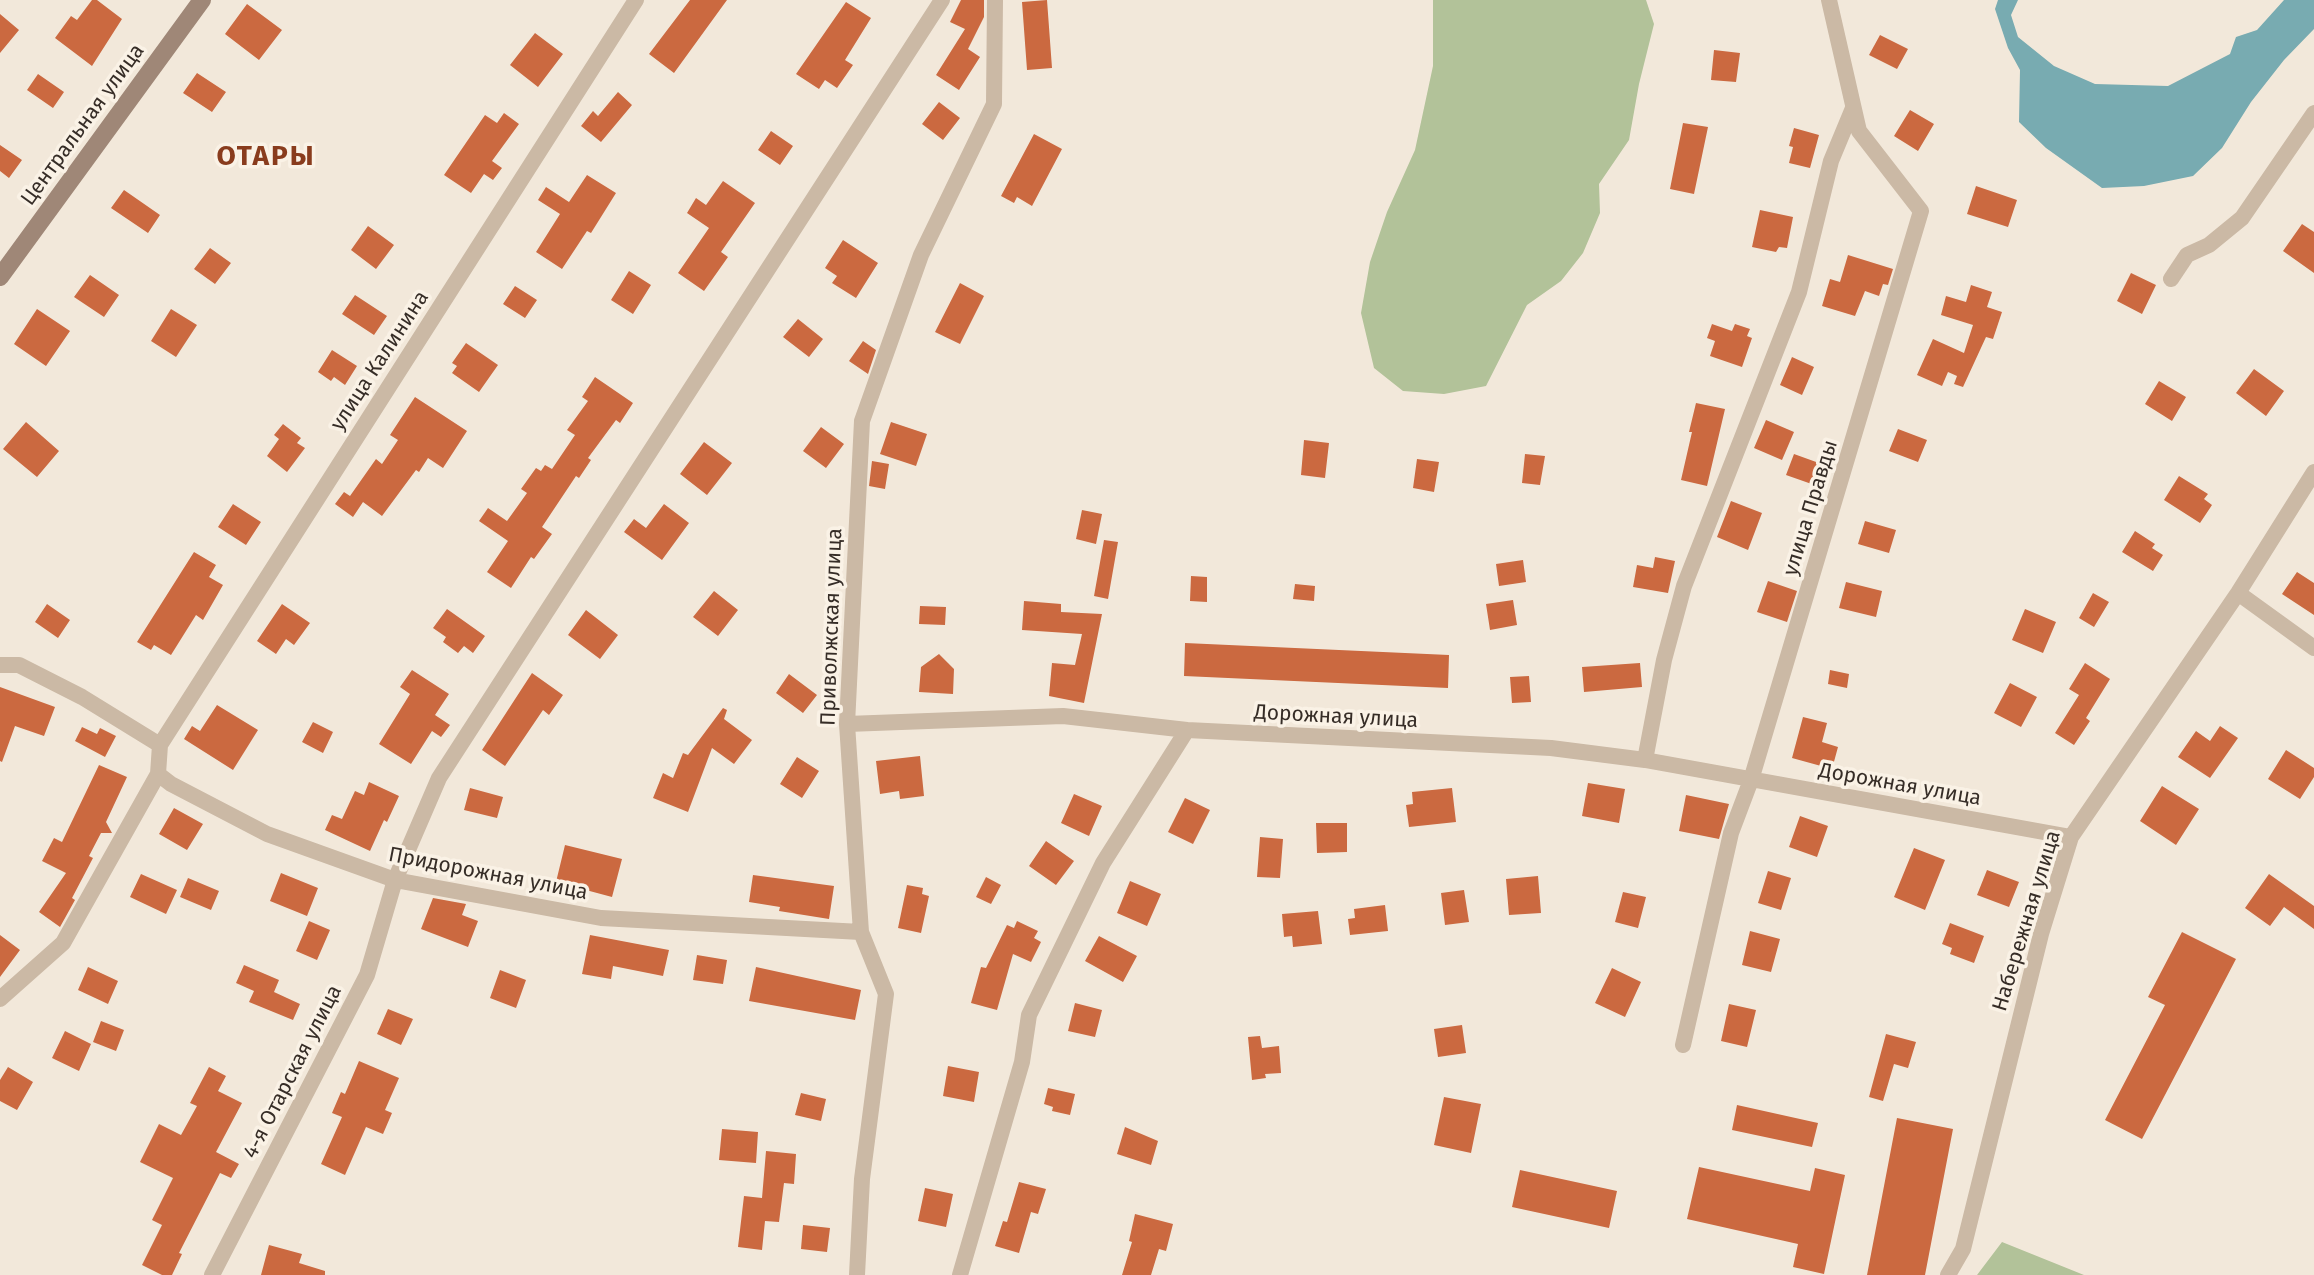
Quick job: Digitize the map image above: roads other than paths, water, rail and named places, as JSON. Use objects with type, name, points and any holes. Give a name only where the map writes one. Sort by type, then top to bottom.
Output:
[{"type":"street","name":"Центральная улица","points":[[0,277],[202,0]]},
{"type":"street","name":"улица Калинина","points":[[160,745],[636,0]]},
{"type":"street","points":[[395,880],[439,778],[942,0]]},
{"type":"street","name":"Приволжская улица","points":[[858,1275],[862,1179],[886,994],[861,932],[847,724],[862,421],[921,255],[994,104],[995,0]]},
{"type":"street","name":"улица Правды","points":[[1683,1045],[1731,833],[1751,780],[1921,211],[1859,131],[1829,0]]},
{"type":"street","points":[[1645,760],[1664,660],[1684,586],[1799,292],[1831,161],[1853,108]]},
{"type":"street","points":[[2171,278],[2187,255],[2209,245],[2242,218],[2314,113]]},
{"type":"street","name":"Набережная улица","points":[[1948,1275],[1963,1249],[2041,934],[2071,836],[2238,593],[2314,472]]},
{"type":"street","points":[[2238,593],[2314,648]]},
{"type":"street","points":[[0,665],[19,665],[82,697],[160,745],[158,774],[63,943],[0,999]]},
{"type":"street","name":"Дорожная улица","points":[[847,724],[1063,716],[1187,730],[1550,748],[1645,760],[2071,836]]},
{"type":"street","points":[[960,1275],[1022,1062],[1028,1015],[1103,863],[1187,730]]},
{"type":"street","name":"Придорожная улица","points":[[158,774],[171,784],[267,834],[395,880],[601,918],[861,932]]},
{"type":"street","name":"4-я Отарская улица","points":[[212,1275],[367,975],[395,880]]},
{"type":"water","points":[[1998,0],[2018,0],[2011,15],[2018,37],[2054,66],[2095,84],[2168,86],[2230,54],[2236,37],[2257,30],[2284,0],[2314,0],[2314,29],[2284,60],[2251,102],[2222,148],[2193,176],[2144,186],[2102,188],[2046,148],[2019,122],[2020,70],[2008,48],[1995,9]]},
{"type":"district","name":"ОТАРЫ","points":[[266,157]]}]
